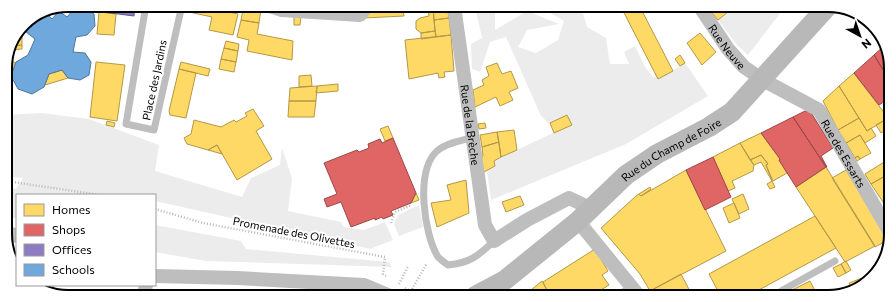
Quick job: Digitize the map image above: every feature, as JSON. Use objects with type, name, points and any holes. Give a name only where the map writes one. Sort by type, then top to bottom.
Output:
[{"type":"main road","name":"Rue du Champ de Foire","points":[[499,288],[584,214],[626,175],[646,161],[709,127],[732,112],[823,12]]},
{"type":"street","points":[[313,12],[360,15],[362,12]]},
{"type":"street","name":"Rue de la Brèche","points":[[455,12],[484,225],[494,241]]},
{"type":"street","name":"Rue Neuve","points":[[703,12],[728,50],[744,67],[762,80]]},
{"type":"street","name":"Rue des Essarts","points":[[762,80],[819,110],[884,222]]},
{"type":"street","points":[[494,241],[528,220],[569,198],[584,214],[634,290]]},
{"type":"street","points":[[156,276],[364,284],[395,290]]},
{"type":"lane","name":"Place des Jardins","points":[[145,12],[126,124],[154,130],[180,12]]},
{"type":"lane","points":[[471,138],[446,145],[430,160],[425,173],[423,188],[431,240],[439,258],[448,265],[463,263],[477,257],[494,241]]},
{"type":"lane","points":[[782,290],[835,261]]},
{"type":"path","points":[[12,182],[93,194]]},
{"type":"path","points":[[391,224],[395,212],[424,201]]},
{"type":"path","name":"Promenade des Olivettes","points":[[156,209],[203,223],[385,257],[383,274],[388,278]]},
{"type":"path","points":[[412,290],[435,249]]},
{"type":"path","points":[[395,290],[408,266]]},
{"type":"path","points":[[393,282],[395,290]]},
{"type":"shaded area","points":[[476,12],[495,12],[495,30],[525,12],[529,12],[559,24],[527,30],[518,47],[536,53],[558,40],[564,21],[548,12],[583,12],[587,27],[606,38],[610,64],[629,64],[624,52],[635,46],[645,67],[653,77],[662,77],[685,63],[708,96],[626,144],[491,200],[487,171],[495,166],[494,161],[557,131],[541,116],[506,37],[490,42],[480,72],[472,69],[471,44],[482,38]]},
{"type":"shaded area","points":[[727,12],[781,12],[748,55],[737,45],[718,20]]},
{"type":"shaded area","points":[[42,113],[89,119],[159,145],[155,171],[242,197],[251,178],[280,165],[282,148],[292,178],[288,211],[341,222],[344,227],[364,230],[385,222],[393,240],[370,249],[156,201],[156,194],[16,194],[16,219],[12,218],[12,189],[16,189],[23,178],[12,177],[12,115]]},
{"type":"shaded area","points":[[419,205],[423,227],[399,236],[394,224],[398,215]]},
{"type":"shaded area","points":[[156,225],[241,241],[246,249],[389,262],[392,267],[206,261],[156,252]]},
{"type":"building: Homes","points":[[99,12],[116,14],[114,35],[97,34]]},
{"type":"building: Homes","points":[[189,12],[228,12],[238,14],[233,35],[209,30],[212,17]]},
{"type":"building: Homes","points":[[243,12],[261,12],[259,23],[241,20]]},
{"type":"building: Homes","points":[[370,12],[403,12],[404,16],[364,18]]},
{"type":"building: Homes","points":[[428,12],[433,12],[435,31],[421,33],[416,29],[416,21],[420,18],[429,16]]},
{"type":"building: Homes","points":[[433,12],[448,12],[449,18],[434,20]]},
{"type":"building: Homes","points":[[624,12],[643,12],[673,71],[658,79]]},
{"type":"building: Homes","points":[[711,12],[728,12],[718,20]]},
{"type":"building: Homes","points":[[294,16],[301,16],[300,25],[294,25]]},
{"type":"building: Homes","points":[[449,18],[451,35],[436,37],[434,20]]},
{"type":"building: Homes","points":[[241,20],[259,23],[257,34],[293,41],[292,60],[247,51],[249,40],[237,37]]},
{"type":"building: Homes","points":[[435,31],[436,37],[421,39],[421,33]]},
{"type":"building: Homes","points":[[700,33],[716,52],[702,65],[687,43]]},
{"type":"building: Homes","points":[[451,35],[454,71],[444,72],[445,77],[439,78],[438,73],[409,79],[405,40]]},
{"type":"building: Homes","points":[[22,36],[22,45],[16,46]]},
{"type":"building: Homes","points":[[226,41],[239,44],[238,51],[224,48]]},
{"type":"building: Homes","points":[[22,45],[22,49],[15,50],[16,46]]},
{"type":"building: Homes","points":[[224,48],[238,51],[236,62],[221,59]]},
{"type":"building: Homes","points":[[680,55],[685,63],[680,66],[675,59]]},
{"type":"building: Homes","points":[[221,59],[236,62],[234,72],[219,69]]},
{"type":"building: Homes","points":[[12,61],[16,63],[12,73]]},
{"type":"building: Homes","points":[[96,62],[125,65],[117,121],[90,117]]},
{"type":"building: Homes","points":[[181,62],[210,69],[208,76],[179,69]]},
{"type":"building: Homes","points":[[497,63],[502,74],[511,71],[518,88],[509,92],[513,100],[500,106],[496,97],[475,107],[473,90],[484,85],[482,80],[489,76],[486,67]]},
{"type":"building: Homes","points":[[179,69],[196,73],[186,118],[170,115],[169,111]]},
{"type":"building: Homes","points":[[62,70],[68,78],[45,85],[49,74]]},
{"type":"building: Homes","points":[[854,73],[884,112],[884,121],[867,131],[839,86]]},
{"type":"building: Homes","points":[[311,75],[312,86],[299,87],[299,76]]},
{"type":"building: Homes","points":[[338,84],[338,91],[316,93],[317,86]]},
{"type":"building: Homes","points":[[317,86],[316,101],[289,101],[290,88]]},
{"type":"building: Homes","points":[[839,86],[859,118],[838,130],[823,101]]},
{"type":"building: Homes","points":[[289,101],[316,101],[314,117],[288,117]]},
{"type":"building: Homes","points":[[253,109],[264,126],[256,131],[272,159],[237,180],[217,145],[208,150],[187,144],[184,138],[191,134],[194,120],[221,127],[234,120],[236,122],[247,116],[245,113]]},
{"type":"building: Homes","points":[[567,115],[572,125],[554,133],[550,123]]},
{"type":"building: Homes","points":[[859,118],[867,131],[871,128],[876,136],[865,143],[860,135],[846,143],[838,130]]},
{"type":"building: Homes","points":[[884,120],[884,131],[881,133],[876,125]]},
{"type":"building: Homes","points":[[107,121],[115,123],[114,127],[106,125]]},
{"type":"building: Homes","points":[[485,123],[486,128],[479,129],[478,124]]},
{"type":"building: Homes","points":[[388,126],[393,138],[385,141],[380,129]]},
{"type":"building: Homes","points":[[514,130],[517,150],[501,157],[497,132]]},
{"type":"building: Homes","points":[[497,132],[499,142],[482,147],[480,135]]},
{"type":"building: Homes","points":[[761,133],[780,159],[779,160],[787,173],[773,181],[766,165],[768,164],[761,155],[750,160],[740,143]]},
{"type":"building: Homes","points":[[860,135],[871,153],[860,159],[858,156],[855,158],[846,143]]},
{"type":"building: Homes","points":[[499,142],[501,157],[494,161],[495,166],[484,172],[480,158],[483,156],[482,147]]},
{"type":"building: Homes","points":[[740,143],[754,165],[753,171],[732,181],[735,188],[728,191],[713,157]]},
{"type":"building: Homes","points":[[217,145],[222,154],[208,150]]},
{"type":"building: Homes","points":[[761,155],[768,164],[766,165],[772,181],[761,162],[754,165],[750,160]]},
{"type":"building: Homes","points":[[858,156],[860,159],[857,161],[855,158]]},
{"type":"building: Homes","points":[[884,162],[884,177],[871,184],[865,174]]},
{"type":"building: Homes","points":[[826,167],[875,246],[845,262],[796,187]]},
{"type":"building: Homes","points":[[686,170],[726,251],[649,290],[640,274],[601,228],[636,196],[639,194],[641,196]]},
{"type":"building: Homes","points":[[846,170],[884,233],[884,242],[875,247],[832,178]]},
{"type":"building: Homes","points":[[884,177],[884,204],[871,184]]},
{"type":"building: Homes","points":[[466,180],[469,213],[437,227],[431,203],[451,200],[447,185]]},
{"type":"building: Homes","points":[[772,181],[775,187],[770,189],[767,184]]},
{"type":"building: Homes","points":[[650,187],[651,189],[641,196],[639,194]]},
{"type":"building: Homes","points":[[416,193],[419,200],[411,203]]},
{"type":"building: Homes","points":[[743,194],[749,209],[739,214],[732,199]]},
{"type":"building: Homes","points":[[520,196],[524,205],[506,212],[502,202]]},
{"type":"building: Homes","points":[[734,203],[740,218],[729,223],[723,208]]},
{"type":"building: Homes","points":[[815,216],[836,248],[759,290],[717,290],[709,274]]},
{"type":"building: Homes","points":[[595,249],[608,271],[602,275],[609,285],[601,290],[547,290],[543,282]]},
{"type":"building: Homes","points":[[846,261],[851,270],[846,273],[841,264]]},
{"type":"building: Homes","points":[[841,264],[846,273],[838,277],[833,268]]},
{"type":"building: Homes","points":[[681,274],[689,290],[652,290]]},
{"type":"building: Homes","points":[[862,278],[862,279],[850,285],[849,283]]},
{"type":"building: Homes","points":[[542,281],[547,290],[531,290]]},
{"type":"building: Homes","points":[[810,281],[814,290],[792,290]]},
{"type":"building: Shops","points":[[881,49],[884,71],[874,55]]},
{"type":"building: Shops","points":[[874,55],[884,71],[884,102],[879,105],[854,73]]},
{"type":"building: Shops","points":[[805,111],[810,111],[833,148],[821,156],[827,167],[793,117]]},
{"type":"building: Shops","points":[[793,117],[826,167],[796,187],[779,160],[780,159],[761,133]]},
{"type":"building: Shops","points":[[393,138],[416,193],[411,203],[391,211],[393,215],[383,219],[382,217],[375,220],[375,218],[351,227],[341,202],[327,207],[324,199],[337,194],[324,163],[357,150],[359,152],[369,148],[368,144],[380,139],[382,143]]},
{"type":"building: Shops","points":[[713,157],[731,197],[705,210],[686,170]]},
{"type":"building: Offices","points":[[103,12],[134,12],[134,16]]},
{"type":"building: Schools","points":[[71,12],[91,12],[94,14],[95,26],[87,35],[76,37],[73,52],[85,53],[91,62],[89,75],[80,80],[68,78],[62,70],[49,74],[44,87],[32,94],[18,89],[12,78],[12,73],[16,62],[28,55],[35,39],[26,31],[37,21],[46,16],[48,15],[52,19],[57,13],[61,13],[67,17]]}]
